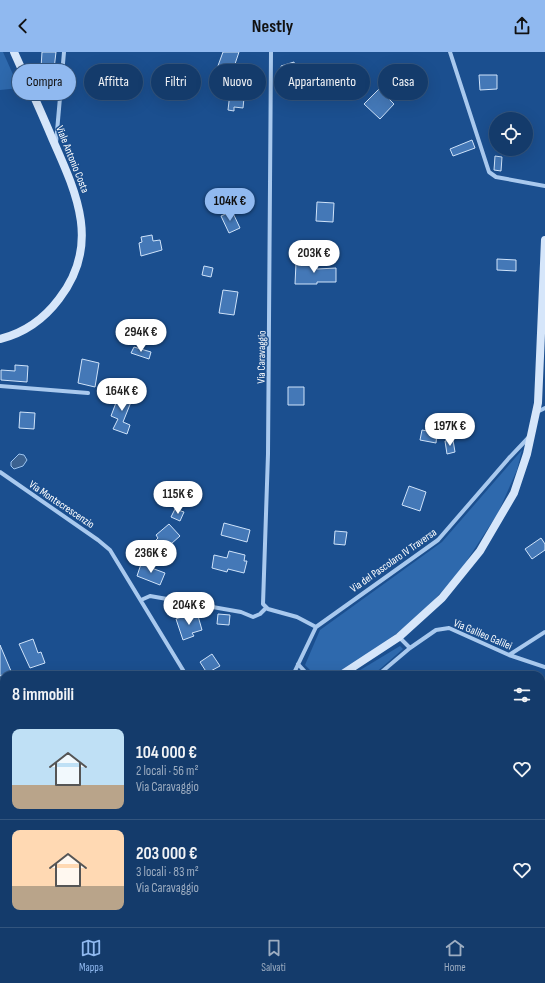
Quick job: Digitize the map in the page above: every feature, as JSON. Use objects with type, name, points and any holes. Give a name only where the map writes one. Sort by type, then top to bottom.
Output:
[{"type":"main road","name":"Viale Antonio Costa","points":[[0,339],[25,330],[44,316],[68,287],[79,262],[82,241],[79,207],[56,146],[14,52]]},
{"type":"main road","points":[[347,671],[399,637],[442,598],[466,569],[486,541],[518,484],[533,434],[541,377],[545,240]]},
{"type":"street","points":[[56,146],[64,52]]},
{"type":"street","name":"Via Caravaggio","points":[[266,608],[263,604],[268,454],[271,52]]},
{"type":"street","points":[[450,52],[490,172],[496,177],[545,186]]},
{"type":"street","points":[[0,386],[88,393]]},
{"type":"street","points":[[537,412],[545,408]]},
{"type":"street","name":"Via del Pascolaro IV Traversa","points":[[295,671],[316,627],[395,569],[438,540],[451,528],[504,462],[533,434]]},
{"type":"street","name":"Via Montecrescenzio","points":[[0,472],[105,545],[116,558],[184,671]]},
{"type":"street","points":[[141,600],[150,596],[241,612],[253,617],[260,614],[266,608],[297,617],[316,627]]},
{"type":"street","name":"Via Galileo Galilei","points":[[383,671],[433,631],[447,628],[509,655],[545,667]]},
{"type":"street","points":[[509,655],[545,632]]},
{"type":"street","points":[[399,637],[410,648]]},
{"type":"street","points":[[298,664],[304,671]]},
{"type":"shaded area","points":[[0,52],[3,52],[12,72],[12,89],[0,90]]},
{"type":"shaded area","points":[[522,450],[517,470],[498,513],[464,565],[419,616],[348,671],[311,671],[305,665],[320,630],[442,542]]},
{"type":"shaded area","points":[[19,454],[24,455],[27,460],[23,466],[14,469],[11,466],[11,462]]},
{"type":"shaded area","points":[[400,646],[403,649],[378,671],[359,671]]},
{"type":"building","points":[[42,52],[56,52],[55,64],[41,64]]},
{"type":"building","points":[[223,52],[239,52],[235,64],[219,64]]},
{"type":"building","points":[[479,75],[497,75],[497,89],[480,90]]},
{"type":"building","points":[[378,90],[378,100],[390,100],[394,104],[380,119],[364,104],[370,100],[370,98]]},
{"type":"building","points":[[229,100],[244,100],[243,108],[234,107],[234,111],[228,110]]},
{"type":"building","points":[[472,140],[475,148],[453,156],[450,149]]},
{"type":"building","points":[[495,156],[502,157],[501,171],[494,170]]},
{"type":"building","points":[[317,202],[334,203],[333,222],[316,221]]},
{"type":"building","points":[[232,211],[240,228],[229,233],[221,216]]},
{"type":"building","points":[[152,235],[153,241],[160,240],[162,250],[141,256],[139,243],[142,242],[141,237]]},
{"type":"building","points":[[497,259],[516,260],[516,271],[497,270]]},
{"type":"building","points":[[296,263],[317,263],[317,269],[336,268],[336,282],[295,284]]},
{"type":"building","points":[[204,266],[213,268],[211,277],[202,275]]},
{"type":"building","points":[[223,290],[238,292],[234,315],[219,313]]},
{"type":"building","points":[[134,347],[151,352],[149,359],[131,353]]},
{"type":"building","points":[[82,359],[99,363],[95,387],[78,383]]},
{"type":"building","points":[[15,365],[28,366],[27,382],[1,380],[1,370],[15,371]]},
{"type":"building","points":[[288,387],[304,387],[304,405],[288,405]]},
{"type":"building","points":[[120,392],[133,397],[123,422],[130,425],[127,434],[113,429],[118,419],[111,416]]},
{"type":"building","points":[[20,412],[35,413],[34,429],[19,428]]},
{"type":"building","points":[[422,430],[437,433],[436,443],[420,440]]},
{"type":"building","points":[[453,440],[455,452],[447,454],[445,441]]},
{"type":"building","points":[[409,486],[426,492],[420,511],[402,505]]},
{"type":"building","points":[[175,509],[184,512],[180,521],[171,517]]},
{"type":"building","points":[[224,523],[250,530],[247,542],[221,535]]},
{"type":"building","points":[[169,524],[180,536],[162,552],[153,543],[158,538],[156,535]]},
{"type":"building","points":[[335,531],[347,532],[345,545],[334,544]]},
{"type":"building","points":[[541,538],[545,544],[545,550],[532,559],[525,549]]},
{"type":"building","points":[[229,551],[245,555],[244,561],[247,561],[244,573],[228,569],[227,572],[212,568],[214,555],[227,558]]},
{"type":"building","points":[[141,564],[165,573],[160,585],[137,576]]},
{"type":"building","points":[[218,614],[230,615],[229,625],[217,624]]},
{"type":"building","points":[[187,615],[188,619],[198,616],[202,630],[192,633],[194,636],[183,640],[176,619]]},
{"type":"building","points":[[33,639],[38,653],[41,652],[45,663],[30,668],[19,644]]},
{"type":"building","points":[[0,645],[11,671],[0,671]]},
{"type":"building","points":[[212,654],[220,666],[211,671],[206,671],[200,662]]}]
